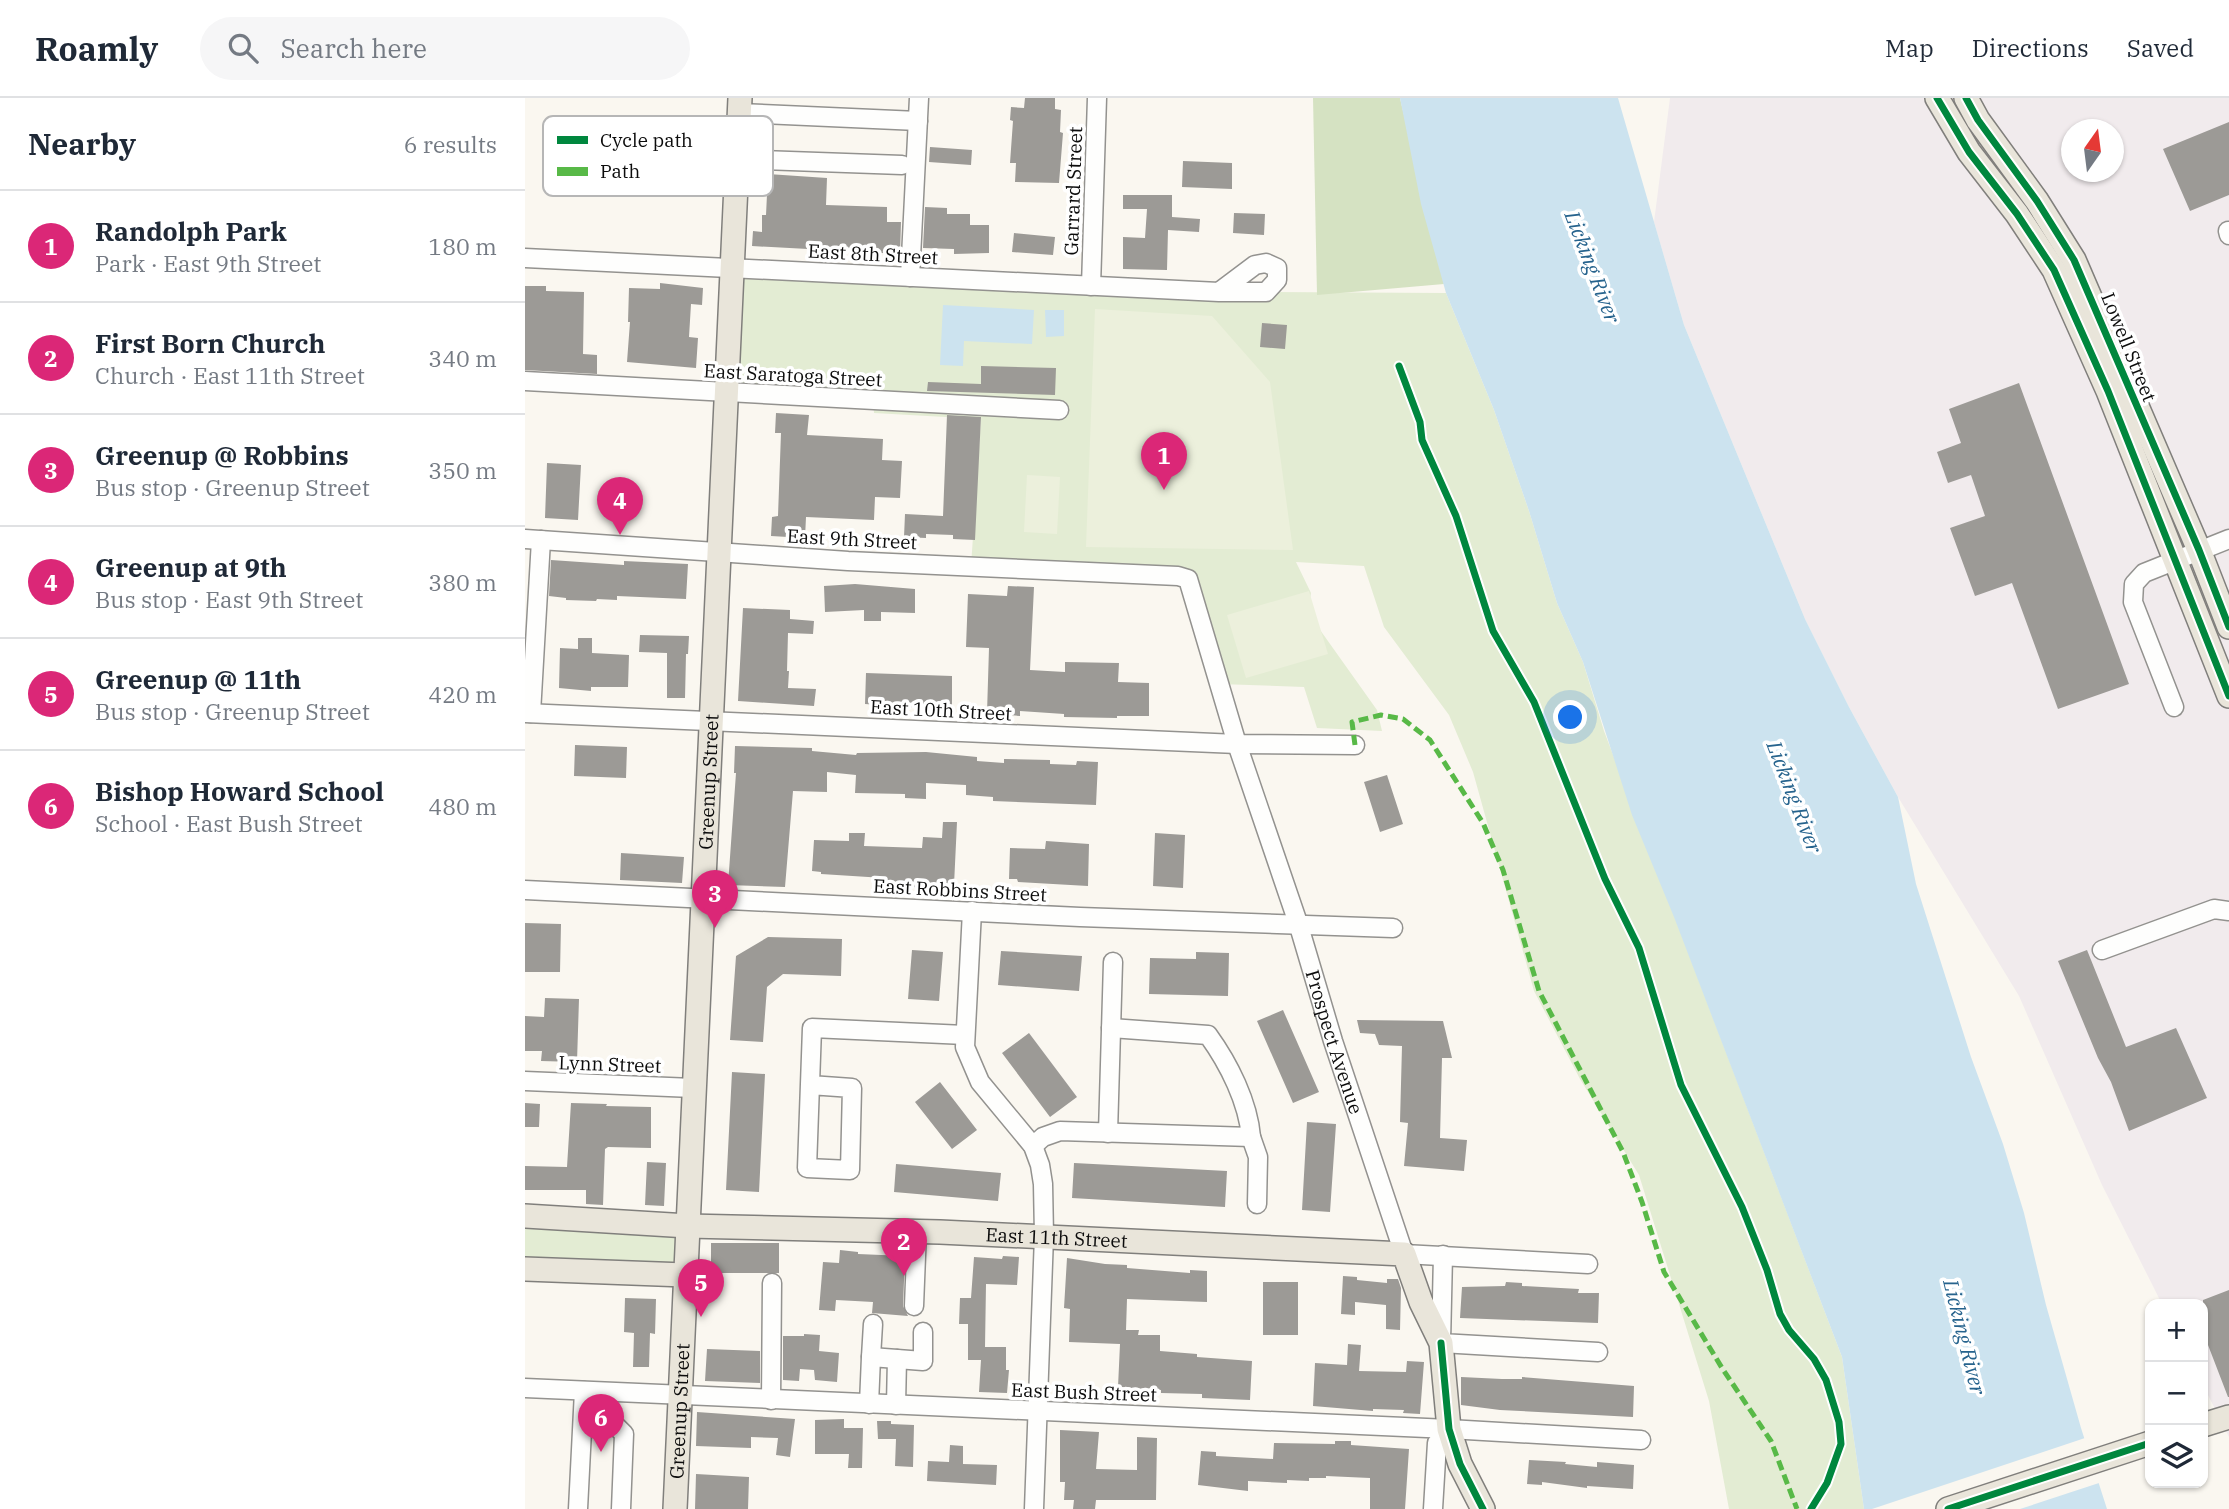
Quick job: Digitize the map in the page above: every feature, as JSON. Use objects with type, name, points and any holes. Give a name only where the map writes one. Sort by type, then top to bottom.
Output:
[{"type":"main road","name":"Lowell Street","points":[[1937,98],[1969,152],[2017,214],[2054,270],[2108,391],[2229,696]]},
{"type":"main road","name":"Lowell Street","points":[[1966,98],[1978,120],[2074,260],[2199,550],[2229,627]]},
{"type":"main road","name":"Greenup Street","points":[[675,1509],[735,196]]},
{"type":"main road","name":"East 11th Street","points":[[525,1216],[688,1226],[917,1231],[1404,1254]]},
{"type":"main road","name":"Prospect Avenue","points":[[1404,1254],[1421,1302],[1441,1343],[1443,1436],[1483,1509]]},
{"type":"main road","points":[[525,1269],[685,1275]]},
{"type":"main road","points":[[2208,1423],[2229,1417]]},
{"type":"main road","points":[[1948,1509],[2145,1445]]},
{"type":"street","points":[[910,277],[919,98]]},
{"type":"street","name":"Garrard Street","points":[[1091,286],[1097,98]]},
{"type":"street","points":[[739,105],[918,121]]},
{"type":"street","points":[[773,160],[902,164]]},
{"type":"street","name":"East 8th Street","points":[[525,258],[1219,292]]},
{"type":"street","name":"East Saratoga Street","points":[[525,381],[1059,410]]},
{"type":"street","points":[[2174,708],[2133,602],[2134,584],[2144,573],[2229,539]]},
{"type":"street","points":[[528,713],[533,540]]},
{"type":"street","name":"East 9th Street","points":[[533,540],[848,561],[1178,576]]},
{"type":"street","name":"Prospect Avenue","points":[[1178,576],[1188,579],[1237,744],[1298,923],[1333,1041],[1404,1254]]},
{"type":"street","name":"East 10th Street","points":[[528,713],[1237,744],[1355,745]]},
{"type":"street","name":"East Robbins Street","points":[[525,890],[815,905],[1393,928]]},
{"type":"street","points":[[2102,950],[2214,909],[2229,911]]},
{"type":"street","points":[[972,911],[965,1046],[980,1082],[1033,1146],[1043,1184],[1044,1236],[1034,1509]]},
{"type":"street","points":[[1108,1133],[1113,962]]},
{"type":"street","points":[[810,1085],[852,1088],[850,1170],[807,1168],[812,1028],[965,1035]]},
{"type":"street","points":[[1111,1028],[1208,1035],[1221,1053],[1249,1118],[1251,1138],[1258,1157],[1257,1204]]},
{"type":"street","name":"Lynn Street","points":[[525,1081],[694,1088]]},
{"type":"street","points":[[1033,1146],[1043,1137],[1060,1131],[1251,1138]]},
{"type":"street","points":[[914,1306],[917,1231]]},
{"type":"street","name":"East 11th Street","points":[[1404,1254],[1588,1264]]},
{"type":"street","points":[[1443,1255],[1441,1343],[1598,1352]]},
{"type":"street","points":[[771,1400],[772,1283]]},
{"type":"street","points":[[869,1404],[873,1324]]},
{"type":"street","points":[[871,1357],[923,1361],[923,1332]]},
{"type":"street","points":[[896,1405],[897,1359]]},
{"type":"street","name":"East Bush Street","points":[[525,1388],[1037,1411],[1443,1436],[1641,1440]]},
{"type":"street","points":[[578,1509],[584,1391]]},
{"type":"street","points":[[583,1425],[617,1426],[624,1434],[621,1509]]},
{"type":"street","points":[[1433,1509],[1443,1436]]},
{"type":"shaded area","points":[[1670,98],[2229,98],[2229,1437],[2208,1395],[2208,1299],[2159,1299],[2102,1185],[2019,996],[1898,797],[1805,619],[1684,325],[1654,222]]},
{"type":"green space","points":[[1313,98],[1400,98],[1444,284],[1317,295]]},
{"type":"green space","points":[[731,268],[1266,292],[1446,293],[1494,410],[1557,603],[1583,662],[1604,731],[1842,1357],[1864,1509],[1729,1509],[1709,1401],[1639,1175],[1580,1079],[1534,991],[1473,772],[1449,715],[1384,627],[1364,566],[1296,562],[1311,593],[1308,613],[1377,710],[1382,731],[1317,728],[1304,687],[1219,684],[1187,579],[971,566],[981,419],[874,413],[873,401],[726,392]]},
{"type":"green space","points":[[1095,309],[1212,316],[1270,382],[1293,550],[1086,547]]},
{"type":"green space","points":[[1027,475],[1060,477],[1057,534],[1024,532]]},
{"type":"green space","points":[[1309,591],[1328,654],[1246,678],[1227,615]]},
{"type":"green space","points":[[525,1216],[688,1226],[685,1275],[525,1269]]},
{"type":"water","name":"Licking River","points":[[1400,98],[1618,98],[1684,325],[1805,619],[1898,797],[1916,884],[1971,1057],[2003,1144],[2081,1428],[2107,1509],[1864,1509],[1842,1357],[1674,917],[1632,815],[1583,662],[1557,603],[1494,410],[1446,293],[1421,204]]},
{"type":"water","points":[[943,305],[1034,310],[1032,344],[964,341],[963,366],[940,365]]},
{"type":"water","points":[[1045,310],[1064,310],[1064,336],[1046,337]]},
{"type":"pier","points":[[2088,1437],[2102,1482],[2020,1509],[1872,1509]]},
{"type":"building","points":[[1025,98],[1055,98],[1055,109],[1061,110],[1060,132],[1063,133],[1059,183],[1015,182],[1016,163],[1010,163],[1013,121],[1010,120],[1011,107],[1024,108]]},
{"type":"building","points":[[2229,122],[2229,195],[2190,211],[2163,149]]},
{"type":"building","points":[[930,147],[972,150],[971,165],[929,162]]},
{"type":"building","points":[[1183,161],[1232,163],[1232,189],[1182,187]]},
{"type":"building","points":[[773,174],[827,178],[826,205],[887,207],[887,222],[901,222],[900,254],[752,246],[753,231],[762,232],[762,215],[766,215],[767,196],[773,196]]},
{"type":"building","points":[[1123,195],[1172,195],[1172,217],[1200,219],[1199,232],[1168,230],[1167,270],[1123,269],[1123,237],[1145,238],[1147,209],[1123,209]]},
{"type":"building","points":[[925,207],[947,208],[947,214],[970,214],[970,225],[989,225],[989,253],[954,254],[954,249],[923,248]]},
{"type":"building","points":[[1234,213],[1265,214],[1264,235],[1233,233]]},
{"type":"building","points":[[1014,233],[1055,237],[1053,255],[1012,252]]},
{"type":"building","points":[[660,283],[703,288],[702,305],[691,304],[689,337],[698,338],[696,368],[627,362],[629,288],[660,289]]},
{"type":"building","points":[[525,286],[546,286],[546,291],[584,292],[583,354],[597,355],[597,374],[525,370]]},
{"type":"building","points":[[1262,323],[1287,325],[1285,349],[1260,347]]},
{"type":"building","points":[[981,366],[1056,368],[1055,395],[927,391],[928,382],[981,384]]},
{"type":"building","points":[[2019,383],[2129,684],[2058,709],[2012,583],[1975,596],[1950,528],[1985,516],[1971,475],[1948,483],[1937,452],[1961,443],[1949,409]]},
{"type":"building","points":[[776,413],[809,415],[807,435],[883,439],[882,460],[902,461],[900,498],[875,497],[874,520],[806,517],[805,538],[771,536],[772,517],[778,516],[781,433],[775,433]]},
{"type":"building","points":[[947,415],[981,417],[975,540],[953,539],[953,535],[926,534],[926,538],[904,537],[905,514],[943,516]]},
{"type":"building","points":[[547,463],[581,465],[578,520],[545,518]]},
{"type":"building","points":[[551,560],[624,565],[624,561],[688,564],[686,599],[617,596],[617,600],[596,601],[566,600],[549,596]]},
{"type":"building","points":[[855,584],[915,589],[915,613],[881,612],[881,621],[864,621],[864,610],[825,612],[824,586]]},
{"type":"building","points":[[1008,586],[1034,587],[1030,670],[1065,672],[1065,662],[1119,663],[1118,682],[1149,683],[1149,716],[1064,717],[1064,714],[1020,711],[1020,716],[987,713],[989,648],[966,647],[968,594],[1007,596]]},
{"type":"building","points":[[743,608],[790,610],[790,619],[814,621],[813,634],[788,633],[787,671],[788,688],[816,689],[814,706],[738,701]]},
{"type":"building","points":[[640,635],[689,636],[685,698],[667,698],[667,653],[639,652]]},
{"type":"building","points":[[578,638],[592,638],[592,653],[629,655],[628,687],[591,687],[591,691],[559,688],[560,648],[578,649]]},
{"type":"building","points":[[866,673],[952,676],[952,710],[865,704]]},
{"type":"building","points":[[575,745],[627,747],[626,778],[574,776]]},
{"type":"building","points":[[735,746],[812,748],[812,751],[856,755],[926,752],[977,757],[977,761],[1004,763],[1004,759],[1050,760],[1050,764],[1076,765],[1077,761],[1098,762],[1096,805],[993,801],[993,797],[966,795],[966,785],[926,783],[926,799],[905,798],[905,794],[855,793],[856,775],[827,772],[827,792],[793,791],[785,887],[728,885],[736,773]]},
{"type":"building","points":[[1387,775],[1403,824],[1380,832],[1364,782]]},
{"type":"building","points":[[943,822],[957,822],[954,885],[938,884],[938,888],[884,886],[884,878],[821,874],[812,871],[814,840],[849,841],[849,833],[865,833],[864,846],[922,848],[923,837],[942,838]]},
{"type":"building","points":[[1155,833],[1185,835],[1183,888],[1153,886]]},
{"type":"building","points":[[1046,841],[1089,844],[1088,886],[1018,882],[1017,879],[1009,879],[1010,848],[1045,849]]},
{"type":"building","points":[[621,853],[684,857],[682,883],[620,880]]},
{"type":"building","points":[[525,923],[561,924],[560,972],[525,972]]},
{"type":"building","points":[[768,937],[842,939],[841,976],[783,974],[767,987],[763,1042],[730,1040],[736,956]]},
{"type":"building","points":[[912,950],[943,952],[939,1001],[908,999]]},
{"type":"building","points":[[2087,950],[2126,1047],[2176,1028],[2207,1098],[2129,1131],[2111,1082],[2098,1058],[2058,961]]},
{"type":"building","points":[[1001,951],[1082,956],[1079,991],[998,985]]},
{"type":"building","points":[[1196,952],[1229,953],[1228,996],[1149,994],[1150,958],[1196,959]]},
{"type":"building","points":[[545,998],[579,999],[577,1062],[541,1061],[542,1051],[525,1051],[525,1016],[544,1017]]},
{"type":"building","points":[[1283,1010],[1319,1092],[1293,1103],[1257,1021]]},
{"type":"building","points":[[1357,1020],[1443,1021],[1452,1058],[1442,1058],[1440,1138],[1467,1140],[1464,1171],[1404,1166],[1408,1123],[1400,1122],[1402,1046],[1379,1045],[1375,1034],[1360,1033]]},
{"type":"building","points":[[1029,1033],[1077,1097],[1050,1117],[1002,1053]]},
{"type":"building","points":[[732,1072],[765,1074],[759,1192],[726,1190]]},
{"type":"building","points":[[940,1082],[977,1130],[952,1149],[915,1102]]},
{"type":"building","points":[[525,1103],[540,1104],[539,1127],[525,1127]]},
{"type":"building","points":[[571,1103],[651,1107],[651,1148],[605,1149],[603,1205],[586,1204],[586,1190],[525,1190],[525,1166],[567,1167]]},
{"type":"building","points":[[1307,1122],[1336,1124],[1330,1212],[1302,1210]]},
{"type":"building","points":[[647,1162],[666,1163],[664,1206],[645,1205]]},
{"type":"building","points":[[1074,1163],[1227,1171],[1225,1207],[1072,1198]]},
{"type":"building","points":[[896,1164],[1001,1173],[998,1201],[894,1192]]},
{"type":"building","points":[[711,1243],[779,1243],[779,1273],[711,1273]]},
{"type":"building","points":[[840,1250],[858,1254],[905,1256],[903,1306],[908,1316],[872,1313],[873,1302],[836,1300],[835,1311],[819,1310],[823,1262],[839,1263]]},
{"type":"building","points":[[1003,1256],[1019,1257],[1017,1285],[986,1284],[985,1347],[1006,1347],[1006,1370],[1009,1370],[1007,1393],[979,1392],[981,1360],[968,1360],[968,1324],[959,1324],[960,1298],[971,1298],[974,1257],[1002,1259]]},
{"type":"building","points":[[1067,1258],[1127,1265],[1127,1268],[1190,1273],[1190,1270],[1207,1271],[1207,1302],[1127,1299],[1126,1330],[1139,1330],[1138,1335],[1160,1335],[1160,1351],[1252,1361],[1250,1400],[1202,1398],[1202,1394],[1161,1393],[1161,1390],[1118,1387],[1120,1344],[1069,1342],[1070,1309],[1064,1308]]},
{"type":"building","points":[[1343,1276],[1387,1283],[1387,1279],[1398,1279],[1401,1288],[1400,1330],[1386,1329],[1386,1305],[1355,1302],[1355,1315],[1341,1314]]},
{"type":"building","points":[[1263,1282],[1298,1282],[1298,1335],[1263,1335]]},
{"type":"building","points":[[1506,1282],[1522,1283],[1522,1286],[1579,1289],[1578,1293],[1599,1293],[1598,1323],[1460,1318],[1462,1287],[1505,1286]]},
{"type":"building","points":[[2229,1290],[2229,1397],[2208,1345],[2208,1299],[2206,1299]]},
{"type":"building","points":[[625,1298],[656,1299],[655,1334],[650,1333],[649,1367],[633,1367],[634,1333],[624,1332]]},
{"type":"building","points":[[820,1335],[819,1351],[839,1353],[837,1382],[815,1380],[814,1370],[800,1369],[799,1381],[783,1380],[783,1336]]},
{"type":"building","points":[[1348,1344],[1361,1345],[1359,1371],[1406,1372],[1407,1361],[1424,1362],[1420,1414],[1403,1413],[1404,1410],[1373,1411],[1313,1406],[1315,1363],[1347,1365]]},
{"type":"building","points":[[707,1349],[760,1351],[760,1383],[705,1381]]},
{"type":"building","points":[[1461,1377],[1522,1377],[1634,1386],[1633,1417],[1500,1410],[1461,1405]]},
{"type":"building","points":[[697,1412],[795,1419],[790,1457],[776,1455],[778,1438],[751,1437],[751,1448],[696,1446]]},
{"type":"building","points":[[844,1419],[844,1428],[863,1428],[862,1468],[848,1468],[849,1454],[815,1454],[815,1420]]},
{"type":"building","points":[[877,1421],[914,1425],[913,1467],[895,1466],[896,1439],[878,1439]]},
{"type":"building","points":[[1060,1430],[1099,1432],[1096,1469],[1137,1470],[1137,1437],[1157,1438],[1156,1500],[1096,1500],[1095,1509],[1073,1509],[1074,1500],[1064,1500],[1065,1482],[1060,1482]]},
{"type":"building","points":[[1335,1441],[1351,1441],[1351,1445],[1409,1449],[1405,1509],[1370,1509],[1370,1478],[1326,1476],[1309,1478],[1309,1481],[1287,1480],[1287,1483],[1248,1481],[1248,1491],[1198,1485],[1201,1451],[1216,1452],[1216,1456],[1273,1459],[1274,1443],[1335,1444]]},
{"type":"building","points":[[950,1445],[963,1446],[963,1464],[997,1465],[996,1485],[927,1481],[928,1461],[949,1462]]},
{"type":"building","points":[[1529,1460],[1597,1467],[1597,1462],[1634,1465],[1633,1489],[1587,1488],[1542,1482],[1542,1485],[1527,1484]]},
{"type":"building","points":[[696,1474],[749,1477],[748,1509],[695,1509]]},
{"type":"marked path","points":[[1355,745],[1352,722],[1381,715],[1403,719],[1430,740],[1483,823],[1503,870],[1539,991],[1623,1152],[1664,1272],[1722,1368],[1771,1441],[1797,1509]]},
{"type":"cycle path","points":[[1937,98],[1969,152],[2017,214],[2054,270],[2108,391],[2229,696]]},
{"type":"cycle path","points":[[1966,98],[1978,120],[2037,201],[2074,260],[2199,550],[2229,627]]},
{"type":"cycle path","points":[[1399,366],[1420,422],[1422,440],[1456,516],[1493,631],[1534,702],[1605,879],[1639,948],[1681,1085],[1742,1207],[1767,1270],[1780,1314],[1789,1330],[1814,1359],[1826,1380],[1839,1422],[1841,1444],[1827,1483],[1811,1509]]},
{"type":"cycle path","points":[[1441,1343],[1449,1429],[1460,1464],[1483,1509]]},
{"type":"cycle path","points":[[1948,1509],[2145,1445]]},
{"type":"place","name":"Randolph Park","points":[[1164,490]]},
{"type":"place","name":"Greenup at 9th","points":[[620,535]]},
{"type":"place","name":"Greenup @ Robbins","points":[[715,928]]},
{"type":"place","name":"First Born Church","points":[[904,1276]]},
{"type":"place","name":"Greenup @ 11th","points":[[701,1317]]},
{"type":"place","name":"Bishop Howard School","points":[[601,1452]]}]
